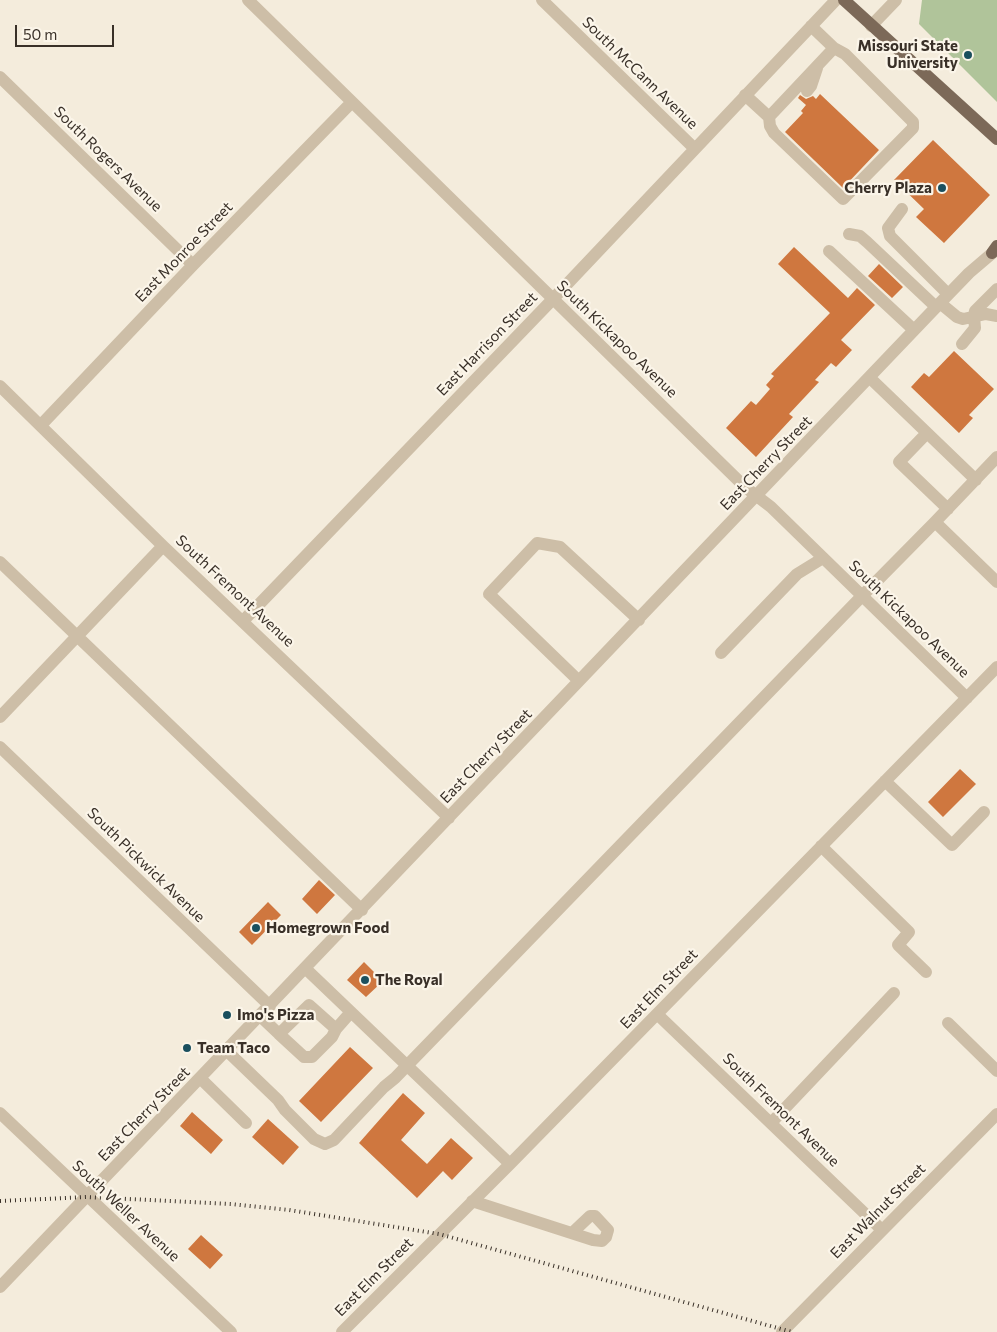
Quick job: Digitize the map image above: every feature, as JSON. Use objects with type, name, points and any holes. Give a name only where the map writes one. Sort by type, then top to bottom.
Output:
[{"type":"main road","points":[[844,0],[997,140]]},
{"type":"street","name":"South Kickapoo Avenue","points":[[248,0],[552,300],[745,487],[771,507],[967,698]]},
{"type":"street","name":"South McCann Avenue","points":[[542,0],[694,148]]},
{"type":"street","name":"East Harrison Street","points":[[243,621],[552,300],[836,0]]},
{"type":"street","points":[[871,26],[896,0]]},
{"type":"street","points":[[745,95],[769,117],[770,126],[774,133],[844,199],[913,128],[913,122],[845,54],[834,48],[811,26]]},
{"type":"street","points":[[769,117],[834,48]]},
{"type":"street","points":[[781,104],[804,95],[811,86],[818,65]]},
{"type":"street","name":"South Rogers Avenue","points":[[0,77],[193,265]]},
{"type":"street","name":"East Monroe Street","points":[[41,425],[352,102]]},
{"type":"street","points":[[902,209],[888,228],[890,236],[941,301],[957,317],[963,319],[986,314],[997,316]]},
{"type":"street","points":[[849,234],[860,236],[941,301]]},
{"type":"street","points":[[829,250],[914,330]]},
{"type":"street","name":"East Cherry Street","points":[[0,1287],[306,969],[870,378],[941,301],[995,250]]},
{"type":"street","points":[[962,344],[976,328],[975,311],[997,289]]},
{"type":"street","points":[[870,378],[976,480]]},
{"type":"street","name":"South Fremont Avenue","points":[[0,386],[163,546],[449,818]]},
{"type":"street","points":[[927,433],[899,462],[948,508]]},
{"type":"street","points":[[227,1051],[278,1100],[285,1110],[314,1139],[325,1144],[334,1140],[997,457]]},
{"type":"street","points":[[935,522],[997,582]]},
{"type":"street","points":[[579,681],[489,594],[537,543],[560,547],[639,620]]},
{"type":"street","points":[[0,717],[163,546]]},
{"type":"street","points":[[722,653],[796,574],[823,558]]},
{"type":"street","points":[[0,562],[362,910]]},
{"type":"street","name":"East Elm Street","points":[[342,1332],[658,1014],[997,667]]},
{"type":"street","name":"South Pickwick Avenue","points":[[0,747],[270,1006]]},
{"type":"street","points":[[885,781],[952,845],[984,812]]},
{"type":"street","points":[[821,846],[909,932],[898,944],[926,972]]},
{"type":"street","points":[[306,969],[510,1164]]},
{"type":"street","points":[[771,1123],[894,993]]},
{"type":"street","points":[[279,1034],[309,1005],[336,1030]]},
{"type":"street","points":[[260,1016],[304,1057],[312,1057],[332,1037],[351,1012]]},
{"type":"street","name":"South Fremont Avenue","points":[[658,1014],[882,1230]]},
{"type":"street","points":[[948,1023],[997,1071]]},
{"type":"street","points":[[200,1078],[246,1123]]},
{"type":"street","name":"South Weller Avenue","points":[[0,1113],[231,1332]]},
{"type":"street","name":"East Walnut Street","points":[[782,1332],[997,1114]]},
{"type":"street","points":[[472,1202],[572,1233]]},
{"type":"green space","name":"Missouri State University","points":[[922,0],[997,0],[997,102],[919,24]]},
{"type":"building","points":[[820,94],[879,150],[843,188],[785,132],[803,113],[801,111],[806,105],[798,98],[800,95],[806,99],[813,96],[816,99]]},
{"type":"building","name":"Cherry Plaza","points":[[933,140],[990,195],[944,243],[916,217],[924,209],[894,180]]},
{"type":"building","points":[[794,247],[848,298],[857,288],[875,305],[841,340],[852,350],[836,367],[831,363],[815,380],[819,382],[789,414],[793,417],[756,457],[726,428],[751,401],[756,405],[770,389],[766,385],[774,376],[771,374],[830,313],[778,264]]},
{"type":"building","points":[[879,264],[903,287],[892,298],[868,276]]},
{"type":"building","points":[[954,351],[994,389],[969,415],[973,418],[959,433],[911,387],[924,373],[929,377]]},
{"type":"building","points":[[960,769],[976,784],[943,817],[928,802]]},
{"type":"building","points":[[319,880],[335,895],[317,914],[302,899]]},
{"type":"building","points":[[268,902],[281,915],[252,945],[239,932]]},
{"type":"building","name":"The Royal","points":[[364,962],[383,981],[366,997],[347,980]]},
{"type":"building","points":[[350,1047],[373,1068],[321,1122],[299,1101]]},
{"type":"building","points":[[403,1093],[425,1113],[401,1140],[427,1164],[451,1138],[473,1158],[452,1180],[443,1171],[417,1198],[359,1143]]},
{"type":"building","points":[[192,1112],[223,1140],[211,1154],[180,1126]]},
{"type":"building","points":[[268,1119],[299,1147],[283,1165],[252,1137]]},
{"type":"building","points":[[201,1235],[223,1255],[210,1269],[188,1249]]},
{"type":"railway","points":[[0,1201],[87,1197],[231,1204],[289,1210],[439,1234],[792,1332]]},
{"type":"place","name":"Missouri State University","points":[[968,55]]},
{"type":"place","name":"Cherry Plaza","points":[[942,188]]},
{"type":"place","name":"Homegrown Food","points":[[256,928]]},
{"type":"place","name":"The Royal","points":[[365,980]]},
{"type":"place","name":"Imo's Pizza","points":[[227,1015]]},
{"type":"place","name":"Team Taco","points":[[187,1048]]}]
